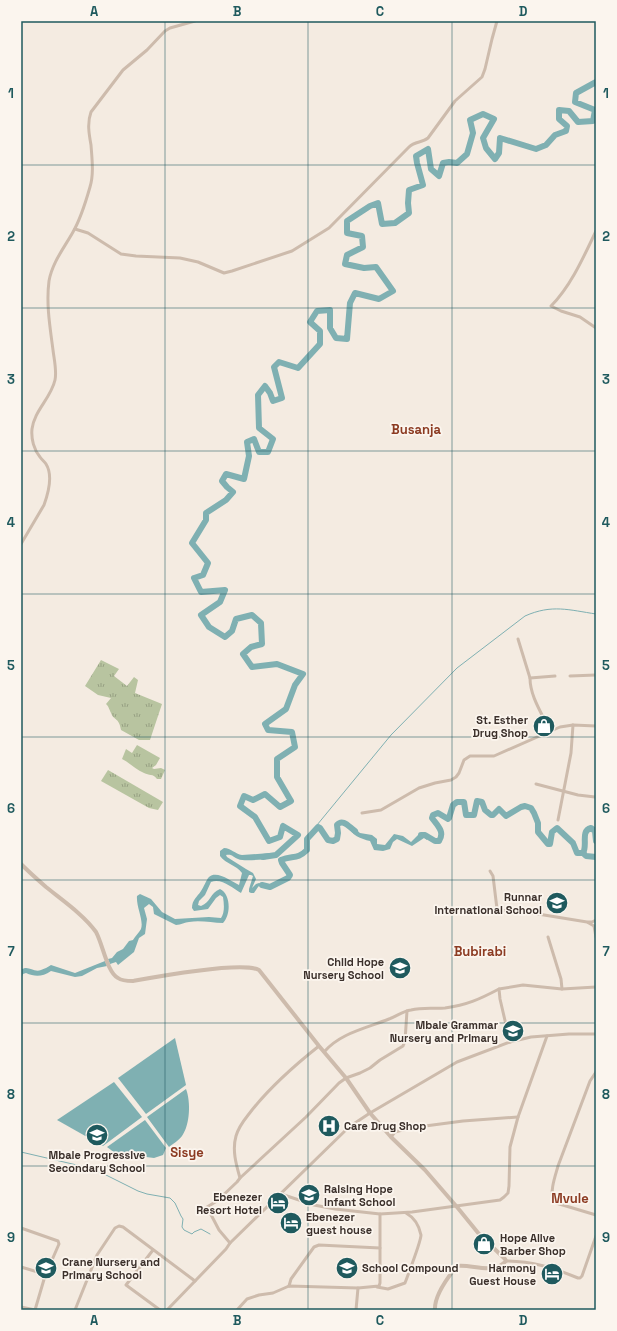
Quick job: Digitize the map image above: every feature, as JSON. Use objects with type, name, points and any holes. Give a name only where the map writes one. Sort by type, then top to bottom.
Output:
[{"type":"street","points":[[21,544],[47,499],[48,472],[46,463],[34,448],[32,430],[36,415],[51,391],[56,378],[48,317],[50,279],[55,263],[75,228],[90,188],[92,164],[88,124],[91,112],[123,70],[147,50],[165,31],[170,28],[195,21]]},
{"type":"street","points":[[75,228],[88,233],[121,254],[180,258],[198,262],[224,273],[292,251],[333,225],[409,146],[415,142],[428,138],[455,101],[479,81],[484,73],[497,21]]},
{"type":"street","points":[[596,231],[571,278],[557,300],[551,306],[580,317],[596,328]]},
{"type":"street","points":[[518,639],[530,678],[534,699],[550,732]]},
{"type":"street","points":[[570,676],[596,675]]},
{"type":"street","points":[[530,678],[555,676]]},
{"type":"street","points":[[558,820],[571,754],[573,724]]},
{"type":"street","points":[[362,813],[381,810],[419,788],[451,780],[459,773],[466,757],[494,756],[550,732],[573,724],[596,726]]},
{"type":"street","points":[[536,784],[578,795],[595,797]]},
{"type":"street","points":[[21,864],[76,911],[92,928],[99,939],[108,965],[118,979],[133,981],[208,970],[248,967],[259,970],[346,1078],[370,1113],[391,1137],[425,1170],[479,1234],[506,1261]]},
{"type":"street","points":[[490,871],[493,876],[497,910]]},
{"type":"street","points":[[490,908],[587,922],[596,920]]},
{"type":"street","points":[[587,922],[594,926],[596,937]]},
{"type":"street","points":[[548,938],[561,979],[562,989]]},
{"type":"street","points":[[324,1052],[328,1047],[352,1033],[407,1011],[425,1008],[443,1008],[466,1004],[476,1001],[499,989],[523,985],[562,989],[596,987]]},
{"type":"street","points":[[499,989],[510,1042]]},
{"type":"street","points":[[230,1243],[219,1230],[207,1207],[217,1201],[306,1117],[339,1083],[346,1078],[370,1068],[403,1046],[405,1041],[407,1011]]},
{"type":"street","points":[[166,1310],[226,1249],[230,1243],[348,1128],[370,1113],[457,1062],[510,1042],[531,1037],[596,1034]]},
{"type":"street","points":[[281,1194],[314,1205],[380,1214],[406,1213],[500,1200],[508,1193],[510,1147],[518,1117],[547,1036]]},
{"type":"street","points":[[240,1178],[235,1158],[235,1145],[240,1124],[263,1096],[292,1067],[319,1046]]},
{"type":"street","points":[[596,1072],[590,1081],[558,1166],[554,1180],[552,1198],[552,1201],[556,1203],[596,1215]]},
{"type":"street","points":[[391,1137],[395,1132],[410,1128],[464,1121],[518,1117]]},
{"type":"street","points":[[237,1310],[247,1299],[258,1295],[273,1293],[289,1286],[358,1288],[376,1287],[388,1289],[405,1283],[421,1237],[416,1221],[412,1216],[406,1213]]},
{"type":"street","points":[[376,1287],[379,1286],[380,1283],[380,1214]]},
{"type":"street","points":[[75,1310],[97,1255],[115,1228],[119,1226],[123,1227],[194,1281]]},
{"type":"street","points":[[21,1228],[58,1241],[59,1244],[45,1276],[34,1310],[21,1307]]},
{"type":"street","points":[[435,1310],[435,1302],[440,1290],[457,1266],[463,1265],[488,1268],[498,1266],[506,1261],[523,1261],[535,1263],[580,1278],[596,1236]]},
{"type":"street","points":[[289,1286],[291,1279],[314,1247],[319,1245],[380,1248]]},
{"type":"street","points":[[153,1250],[126,1285],[160,1310]]},
{"type":"street","points":[[21,1267],[41,1273],[45,1276]]},
{"type":"street","points":[[356,1310],[358,1288]]},
{"type":"green space","points":[[101,660],[119,669],[114,676],[127,686],[134,677],[138,680],[135,693],[162,704],[150,740],[139,740],[121,730],[118,721],[112,715],[106,704],[111,698],[98,695],[85,686]]},
{"type":"green space","points":[[137,745],[160,758],[156,765],[152,768],[161,768],[165,770],[161,779],[157,779],[154,776],[141,772],[122,759],[126,749],[132,753]]},
{"type":"green space","points":[[108,770],[163,802],[158,810],[149,808],[101,781]]},
{"type":"water","points":[[350,824],[360,833],[372,835],[377,839],[377,844],[385,845],[394,834],[403,836],[411,842],[418,835],[425,832],[427,835],[427,840],[424,838],[412,846],[397,839],[393,842],[390,849],[383,851],[374,850],[370,841],[360,838],[351,832],[348,826]]},
{"type":"water","points":[[224,848],[242,855],[270,853],[270,859],[254,860],[241,860],[231,855],[226,855],[253,873],[256,879],[252,888],[259,883],[270,887],[264,888],[259,886],[254,893],[249,892],[253,876],[251,875],[249,875],[241,893],[223,882],[211,882],[198,905],[201,906],[204,904],[220,889],[226,895],[229,905],[226,919],[223,923],[193,921],[176,925],[154,914],[153,907],[149,904],[144,908],[147,919],[145,934],[139,938],[134,952],[118,965],[116,962],[110,964],[108,959],[112,958],[117,952],[123,949],[129,941],[133,940],[141,929],[142,922],[137,900],[137,896],[140,894],[151,899],[162,912],[175,919],[209,917],[221,918],[224,905],[223,897],[220,895],[208,909],[194,911],[192,905],[208,878],[212,875],[229,879],[239,885],[242,873],[220,856],[220,851]]},
{"type":"water","points":[[105,961],[107,966],[97,968],[82,976],[75,977],[51,971],[38,976],[26,973],[23,974],[21,979],[21,970],[24,968],[38,971],[51,965],[75,973]]},
{"type":"water","points":[[175,1038],[186,1085],[146,1114],[118,1078]]},
{"type":"water","points":[[114,1082],[142,1117],[103,1146],[57,1120]]},
{"type":"water","points":[[186,1089],[189,1100],[187,1126],[182,1136],[169,1147],[147,1117]]},
{"type":"water","points":[[145,1120],[166,1148],[163,1155],[154,1158],[115,1153],[107,1147]]},
{"type":"waterway","points":[[263,857],[276,855],[298,835],[283,826],[280,837],[269,841],[255,817],[240,806],[244,796],[253,800],[265,794],[280,807],[291,801],[277,777],[277,759],[295,747],[292,732],[268,730],[265,724],[286,709],[295,685],[303,674],[277,664],[252,667],[243,654],[251,647],[262,644],[261,623],[252,615],[236,619],[232,631],[225,637],[209,627],[201,615],[220,602],[225,590],[201,592],[194,578],[203,575],[208,563],[192,543],[206,520],[206,513],[226,500],[233,492],[222,481],[226,474],[244,479],[249,456],[247,442],[254,439],[259,452],[268,452],[273,439],[259,428],[258,395],[265,386],[273,401],[282,398],[274,367],[279,362],[298,368],[320,344],[320,331],[310,322],[317,311],[330,310],[330,328],[336,338],[347,339],[350,303],[355,293],[379,299],[393,291],[376,267],[364,268],[345,264],[347,255],[363,247],[362,236],[347,233],[347,221],[370,206],[378,203],[382,224],[395,223],[409,213],[409,190],[423,185],[416,156],[428,149],[431,169],[439,176],[443,163],[457,163],[467,154],[473,133],[470,120],[483,114],[494,119],[483,138],[486,148],[495,159],[499,153],[500,138],[536,149],[546,145],[555,135],[566,131],[567,126],[559,119],[559,110],[569,111],[578,122],[593,121],[595,110],[575,102],[576,93],[596,82]]},
{"type":"waterway","points":[[318,827],[317,825],[391,735],[457,668],[525,616],[535,612],[560,609],[596,614]]},
{"type":"waterway","points":[[421,835],[425,835],[435,841],[439,841],[441,838],[441,832],[432,818],[433,815],[438,813],[448,819],[453,805],[457,802],[464,802],[466,815],[474,815],[477,801],[482,802],[485,810],[491,815],[499,809],[506,816],[521,807],[525,806],[531,808],[538,823],[538,832],[548,844],[550,844],[552,832],[557,828],[573,843],[577,853],[583,853],[585,846],[585,835],[591,828],[595,831],[596,841]]},
{"type":"waterway","points":[[262,885],[270,887],[288,878],[290,875],[281,860],[300,855],[307,850],[307,839],[318,827],[328,840],[333,841],[337,839],[337,825],[339,823],[342,822],[355,831]]},
{"type":"waterway","points":[[583,853],[586,856],[596,857]]},
{"type":"waterway","points":[[21,1152],[81,1166],[102,1173],[138,1191],[170,1198],[175,1203],[183,1219],[182,1227],[184,1230],[192,1234],[201,1229],[210,1234]]},
{"type":"place","name":"St. Esther Drug Shop","points":[[544,726]]},
{"type":"place","name":"Runnar International School","points":[[557,903]]},
{"type":"place","name":"Child Hope Nursery School","points":[[400,968]]},
{"type":"place","name":"Mbale Grammar Nursery and Primary","points":[[513,1031]]},
{"type":"place","name":"Care Drug Shop","points":[[329,1126]]},
{"type":"place","name":"Mbale Progressive Secondary School","points":[[97,1135]]},
{"type":"place","name":"Raising Hope Infant School","points":[[309,1195]]},
{"type":"place","name":"Ebenezer Resort Hotel","points":[[278,1203]]},
{"type":"place","name":"Ebenezer guest house","points":[[291,1223]]},
{"type":"place","name":"Hope Alive Barber Shop","points":[[484,1244]]},
{"type":"place","name":"Crane Nursery and Primary School","points":[[46,1268]]},
{"type":"place","name":"School Compound","points":[[347,1268]]},
{"type":"place","name":"Harmony Guest House","points":[[552,1274]]},
{"type":"district","name":"Busanja","points":[[416,429]]},
{"type":"district","name":"Bubirabi","points":[[480,951]]},
{"type":"district","name":"Sisye","points":[[187,1152]]},
{"type":"district","name":"Mvule","points":[[570,1198]]}]
